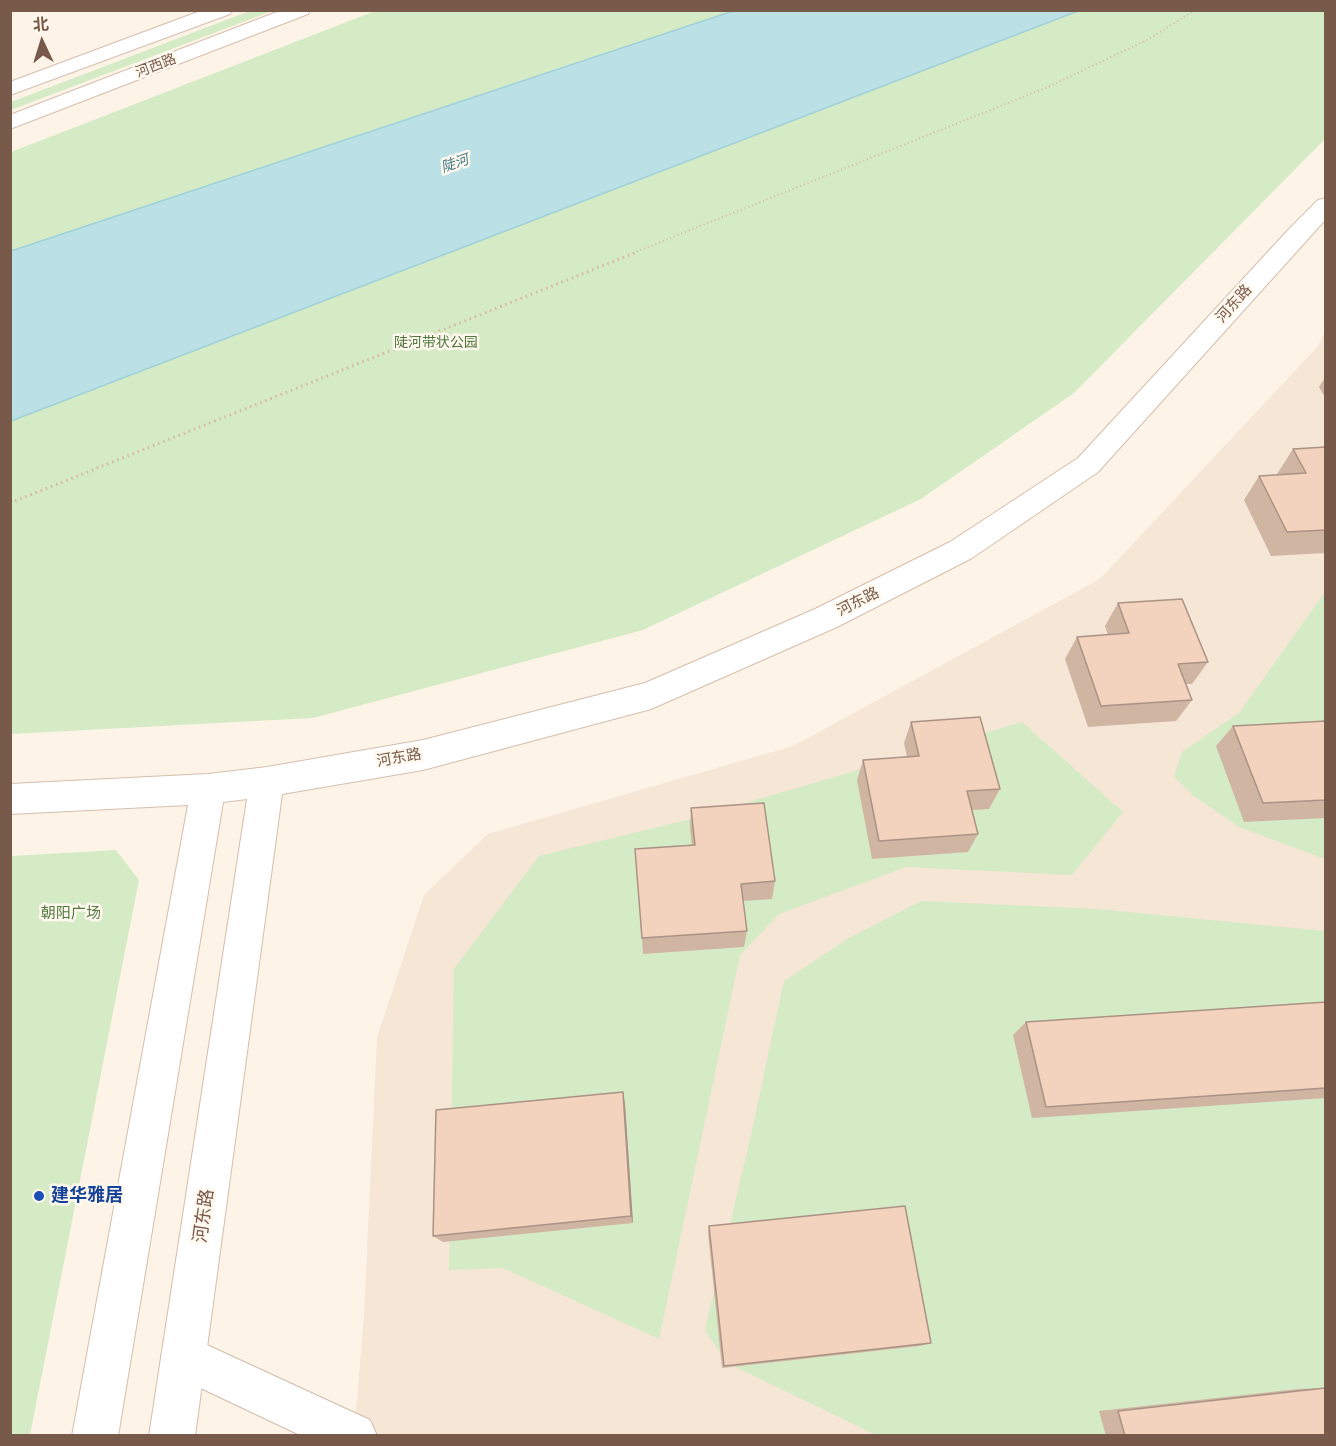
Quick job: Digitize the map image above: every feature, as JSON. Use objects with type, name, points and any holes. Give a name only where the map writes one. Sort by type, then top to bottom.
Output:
[{"type":"street","name":"河西路","points":[[10,89],[191,16],[223,10]]},
{"type":"street","name":"河西路","points":[[10,123],[301,10]]},
{"type":"street","name":"河东路","points":[[10,799],[208,789],[267,782],[423,754],[651,695],[826,618],[961,550],[1088,465],[1297,234],[1326,206]]},
{"type":"street","name":"河东路","points":[[172,1436],[267,782]]},
{"type":"street","points":[[95,1436],[208,789]]},
{"type":"street","points":[[183,1356],[354,1436]]},
{"type":"path","points":[[10,503],[1048,87],[1149,39],[1195,10]]},
{"type":"shaded area","points":[[1325,331],[1325,1435],[354,1436],[364,1315],[377,1037],[424,895],[488,834],[793,746],[1100,579],[1318,346]]},
{"type":"green space","points":[[252,10],[272,11],[11,110],[11,102]]},
{"type":"green space","name":"陡河带状公园","points":[[375,11],[1325,11],[1325,139],[1074,393],[921,499],[643,630],[313,718],[11,734],[11,152]]},
{"type":"green space","points":[[1325,592],[1325,859],[1239,827],[1195,797],[1174,777],[1182,752],[1239,713]]},
{"type":"green space","points":[[1022,722],[1123,812],[1072,875],[906,867],[779,914],[740,955],[659,1339],[503,1268],[449,1270],[454,969],[539,856],[691,819]]},
{"type":"green space","name":"朝阳广场","points":[[116,850],[139,880],[30,1435],[11,1435],[11,856]]},
{"type":"green space","points":[[921,901],[1097,909],[1325,931],[1325,1435],[876,1435],[727,1363],[705,1330],[751,1135],[784,981],[849,938]]},
{"type":"water","name":"陡河","points":[[733,11],[1078,11],[11,421],[11,251]]},
{"type":"building","points":[[1326,447],[1326,530],[1287,532],[1259,476],[1306,473],[1293,449]]},
{"type":"building","points":[[1182,599],[1208,662],[1178,664],[1192,700],[1101,706],[1077,637],[1129,633],[1118,603]]},
{"type":"building","points":[[980,717],[1000,789],[967,791],[978,834],[879,841],[863,760],[919,756],[911,722]]},
{"type":"building","points":[[1326,721],[1326,800],[1263,803],[1233,726]]},
{"type":"building","points":[[764,803],[775,881],[741,884],[747,931],[642,938],[635,849],[695,845],[691,808]]},
{"type":"building","points":[[1326,1002],[1326,1088],[1046,1107],[1026,1022]]},
{"type":"building","points":[[623,1092],[631,1216],[433,1236],[436,1110]]},
{"type":"building","points":[[905,1206],[931,1343],[724,1366],[709,1226]]},
{"type":"building","points":[[1325,1388],[1326,1436],[1125,1436],[1118,1411]]},
{"type":"place","name":"建华雅居","points":[[39,1196]]}]
